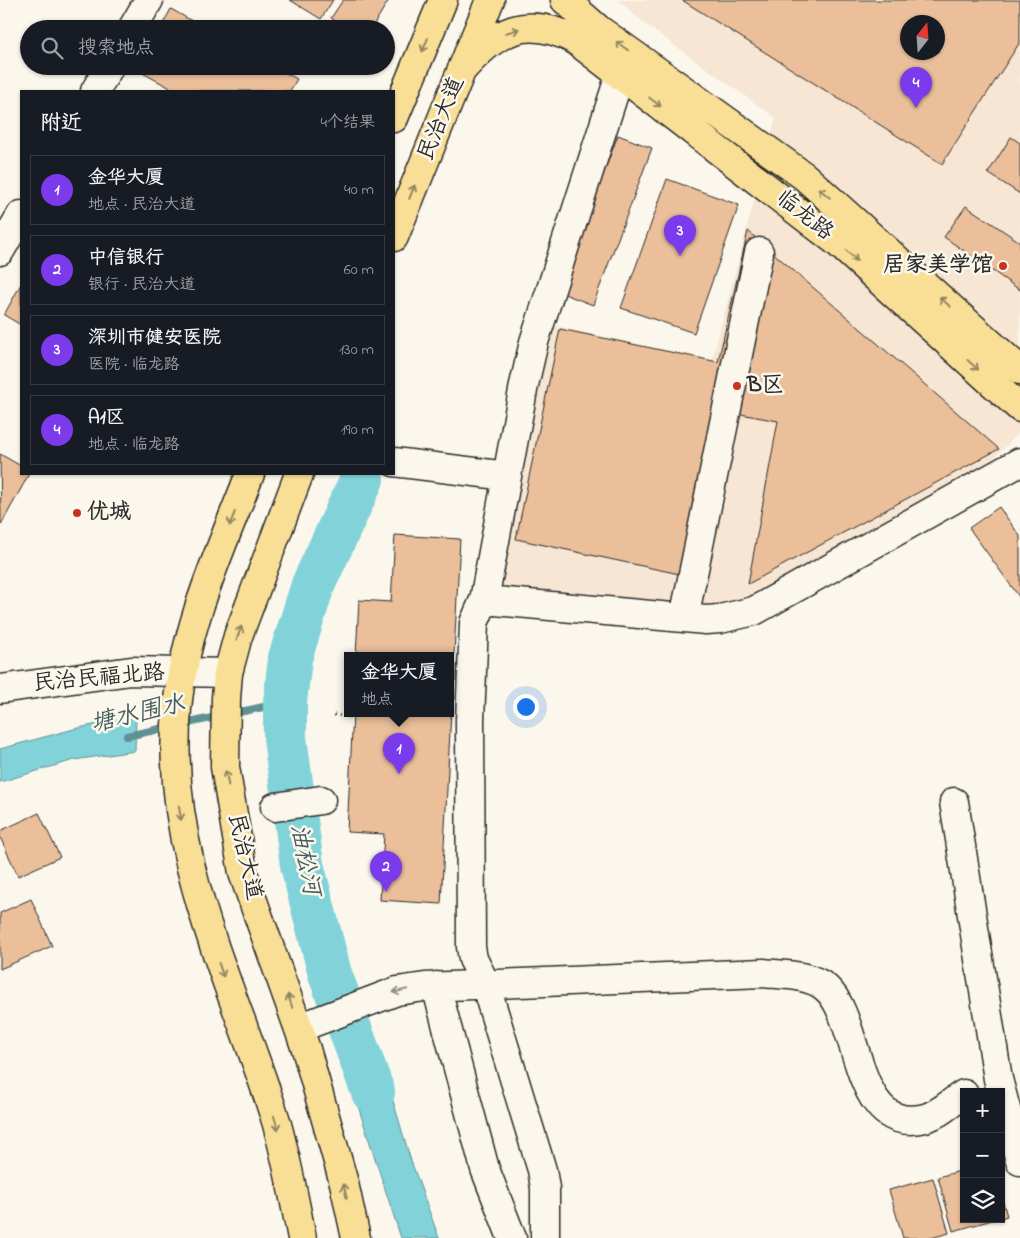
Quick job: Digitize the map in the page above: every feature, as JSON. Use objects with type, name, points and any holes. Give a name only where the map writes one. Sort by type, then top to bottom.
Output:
[{"type":"main road","name":"民治大道","points":[[395,116],[444,0]]},
{"type":"main road","name":"民治大道","points":[[395,235],[490,0]]},
{"type":"main road","points":[[565,0],[581,30]]},
{"type":"main road","points":[[461,71],[481,48],[497,36],[516,30],[542,28],[581,30]]},
{"type":"main road","name":"临龙路","points":[[581,30],[620,75],[837,242],[1020,408]]},
{"type":"main road","name":"临龙路","points":[[581,30],[804,176],[1020,370]]},
{"type":"main road","points":[[250,475],[201,597],[183,671],[175,747],[175,784],[188,862],[220,968],[276,1121],[302,1238]]},
{"type":"main road","name":"民治大道","points":[[299,475],[238,636],[227,685],[224,736],[225,767],[243,873],[299,1028],[344,1183],[356,1238]]},
{"type":"street","points":[[137,20],[149,0]]},
{"type":"street","points":[[96,90],[105,75]]},
{"type":"street","points":[[545,1238],[546,1188],[542,1170],[485,983],[473,959],[471,947],[470,720],[474,623],[484,600],[524,385],[543,309],[620,75]]},
{"type":"street","points":[[0,250],[20,217]]},
{"type":"street","points":[[684,618],[759,252]]},
{"type":"street","points":[[395,462],[470,469],[507,476]]},
{"type":"street","points":[[484,600],[684,618],[720,619],[754,611],[1020,462]]},
{"type":"street","name":"民治民福北路","points":[[0,690],[131,671],[183,671],[227,685]]},
{"type":"street","points":[[275,807],[315,801]]},
{"type":"street","points":[[954,802],[998,1079],[1020,1161]]},
{"type":"street","points":[[299,1028],[397,991],[436,986],[763,974],[804,978],[825,987],[836,1000],[868,1088],[886,1112],[897,1118],[910,1120],[925,1118],[940,1112],[960,1097]]},
{"type":"street","points":[[436,986],[485,1169],[512,1238]]},
{"type":"street","points":[[977,1088],[998,1079]]},
{"type":"path","points":[[334,715],[344,716]]},
{"type":"shaded area","points":[[618,0],[1020,0],[1020,432],[984,468],[746,601],[704,609],[494,591],[549,325],[712,360],[776,118],[646,25]]},
{"type":"water","points":[[347,475],[375,483],[339,561],[327,604],[293,593]]},
{"type":"water","points":[[278,642],[312,655],[306,670],[299,700],[299,749],[304,780],[271,785],[269,726]]},
{"type":"water","points":[[136,716],[135,751],[74,760],[0,782],[0,749],[74,729]]},
{"type":"water","points":[[313,826],[326,912],[349,984],[332,984],[321,987],[280,830]]},
{"type":"water","points":[[362,1036],[372,1039],[376,1044],[411,1161],[439,1238],[401,1238],[337,1042]]},
{"type":"building","points":[[290,0],[333,0],[321,19]]},
{"type":"building","points":[[343,0],[389,0],[377,20],[334,20],[331,18]]},
{"type":"building","points":[[682,0],[1020,0],[1020,42],[942,164]]},
{"type":"building","points":[[171,9],[190,20],[165,20]]},
{"type":"building","points":[[146,75],[290,75],[297,79],[291,90],[174,90]]},
{"type":"building","points":[[618,135],[652,148],[593,305],[559,292]]},
{"type":"building","points":[[1011,137],[1020,143],[1020,194],[988,173]]},
{"type":"building","points":[[667,179],[739,205],[694,333],[621,308]]},
{"type":"building","name":"居家美学馆","points":[[966,206],[1020,242],[1020,290],[944,237]]},
{"type":"building","name":"B区","points":[[748,231],[999,449],[748,584],[778,421],[719,410],[684,575],[516,539],[560,329],[718,362]]},
{"type":"building","points":[[20,286],[20,324],[4,315]]},
{"type":"building","points":[[0,454],[20,465],[20,475],[28,475],[1,525]]},
{"type":"building","points":[[999,507],[1020,536],[1020,598],[969,528]]},
{"type":"building","points":[[395,535],[460,539],[454,654],[454,652],[356,652],[359,600],[391,602]]},
{"type":"building","points":[[353,717],[451,717],[441,904],[380,900],[384,834],[347,832]]},
{"type":"building","points":[[39,813],[60,857],[18,876],[0,837],[0,831]]},
{"type":"building","points":[[31,899],[52,946],[0,969],[0,913]]},
{"type":"building","points":[[960,1171],[960,1223],[982,1223],[953,1231],[938,1177]]},
{"type":"building","points":[[933,1178],[949,1233],[931,1238],[903,1238],[889,1190]]},
{"type":"waterway","name":"油松河","points":[[362,479],[313,585],[290,658],[285,702],[285,738],[302,865],[330,974],[373,1092]]},
{"type":"waterway","name":"塘水围水","points":[[127,736],[282,703]]},
{"type":"place","name":"A1区","points":[[916,108]]},
{"type":"place","name":"深圳市健安医院","points":[[680,256]]},
{"type":"place","name":"居家美学馆","points":[[1003,266]]},
{"type":"place","name":"B区","points":[[737,386]]},
{"type":"place","name":"优城","points":[[77,513]]},
{"type":"place","name":"金华大厦","points":[[399,774]]},
{"type":"place","name":"中信银行","points":[[386,892]]}]
